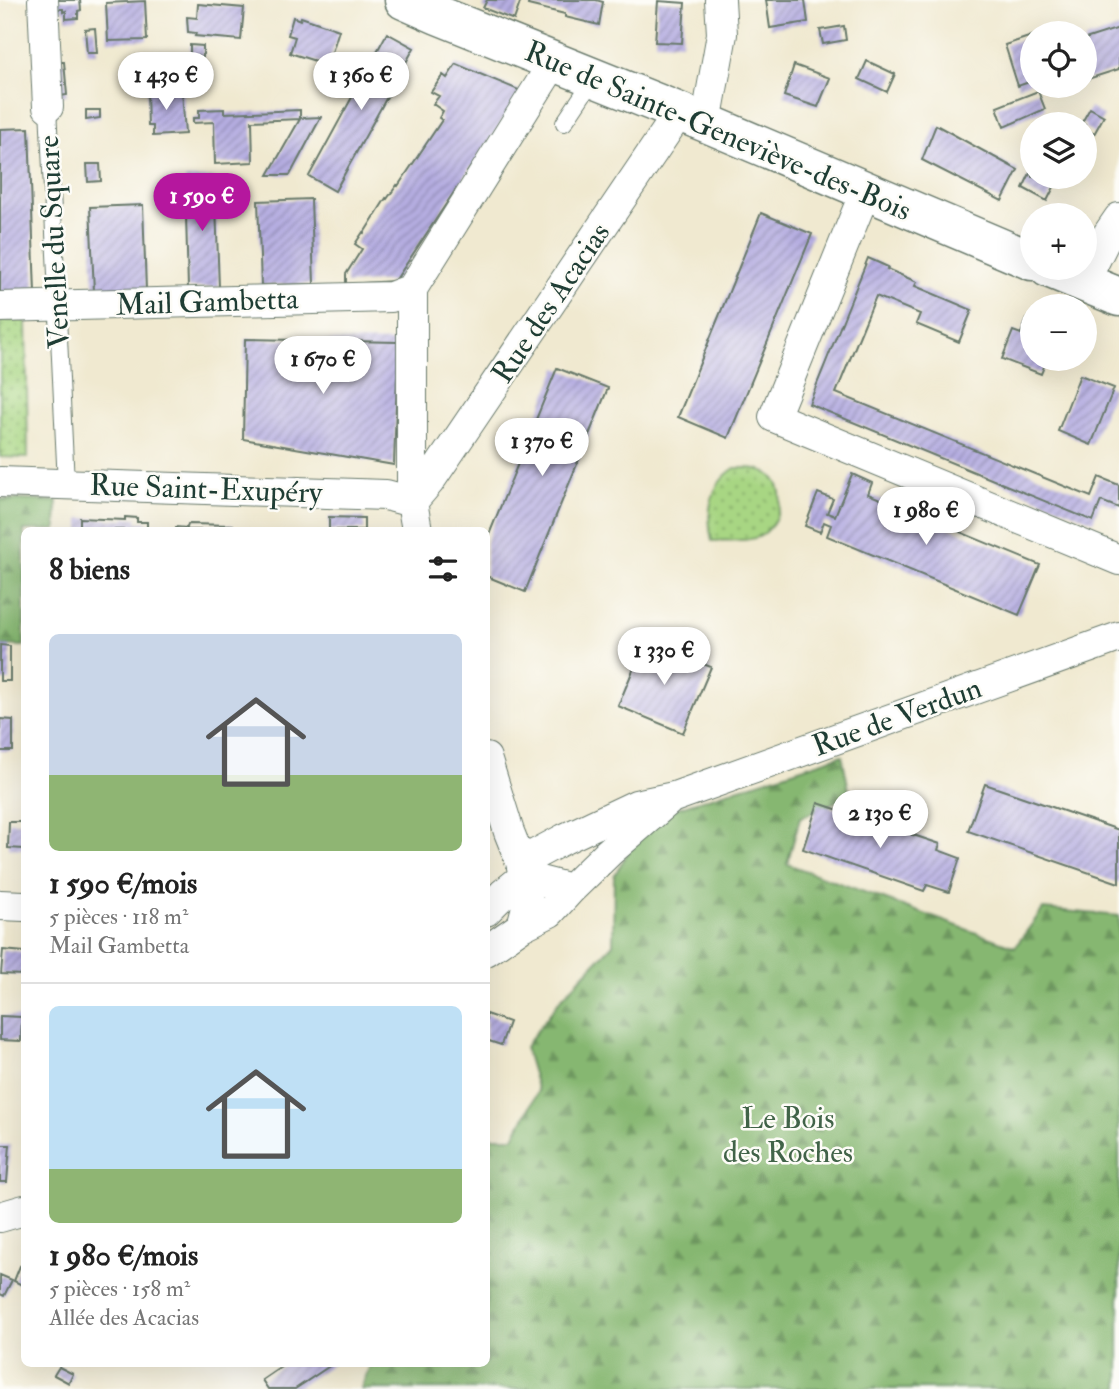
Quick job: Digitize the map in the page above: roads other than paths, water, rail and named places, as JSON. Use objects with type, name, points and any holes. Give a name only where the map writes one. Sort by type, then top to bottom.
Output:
[{"type":"main road","name":"Rue de Sainte-Geneviève-des-Bois","points":[[404,0],[1020,256]]},
{"type":"main road","points":[[1079,280],[1119,297]]},
{"type":"street","name":"Venelle du Square","points":[[43,0],[47,107]]},
{"type":"street","points":[[692,118],[709,106],[722,34],[720,0]]},
{"type":"street","points":[[414,516],[412,289],[554,62]]},
{"type":"street","name":"Rue des Acacias","points":[[414,516],[429,482],[692,118]]},
{"type":"street","points":[[865,192],[774,417],[1119,560]]},
{"type":"street","points":[[1084,282],[1119,218]]},
{"type":"street","name":"Mail Gambetta","points":[[0,307],[391,297],[412,289]]},
{"type":"street","name":"Rue Saint-Exupéry","points":[[0,482],[386,495],[414,516]]},
{"type":"street","name":"Rue de Verdun","points":[[490,907],[523,869],[636,805],[674,797],[1119,637]]},
{"type":"street","points":[[490,771],[523,869],[528,903],[522,926]]},
{"type":"street","name":"Rue de Verdun","points":[[490,948],[522,926],[551,912],[571,888],[609,852],[674,797]]},
{"type":"street","points":[[523,869],[571,888]]},
{"type":"street","points":[[0,905],[21,906]]},
{"type":"street","points":[[0,1217],[21,1211]]},
{"type":"lane","points":[[564,123],[594,78]]},
{"type":"lane","name":"Venelle du Square","points":[[47,107],[66,484]]},
{"type":"park label","name":"Le Bois des Roches","points":[[788,1135]]}]
